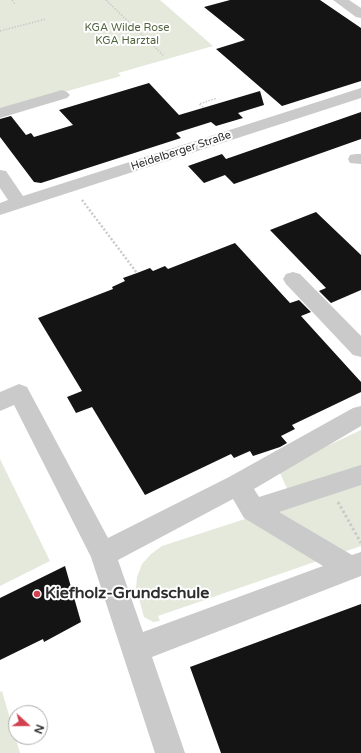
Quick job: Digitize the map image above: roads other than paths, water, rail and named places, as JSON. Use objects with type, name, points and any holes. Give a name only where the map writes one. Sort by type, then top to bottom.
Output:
[{"type":"street","points":[[340,0],[361,14]]},
{"type":"street","name":"Heidelberger Straße","points":[[0,209],[361,93]]},
{"type":"street","points":[[0,113],[62,95]]},
{"type":"street","points":[[0,174],[19,203]]},
{"type":"street","points":[[293,280],[361,349]]},
{"type":"street","points":[[0,402],[19,393],[103,554],[170,753]]},
{"type":"street","points":[[103,554],[238,485],[361,415]]},
{"type":"street","points":[[253,510],[361,475]]},
{"type":"street","points":[[238,485],[253,510],[355,566]]},
{"type":"street","points":[[135,649],[355,566]]},
{"type":"place","name":"Kiefholz-Grundschule","points":[[37,594]]},
{"type":"park label","name":"KGA Wilde Rose KGA Harztal","points":[[127,34]]}]
